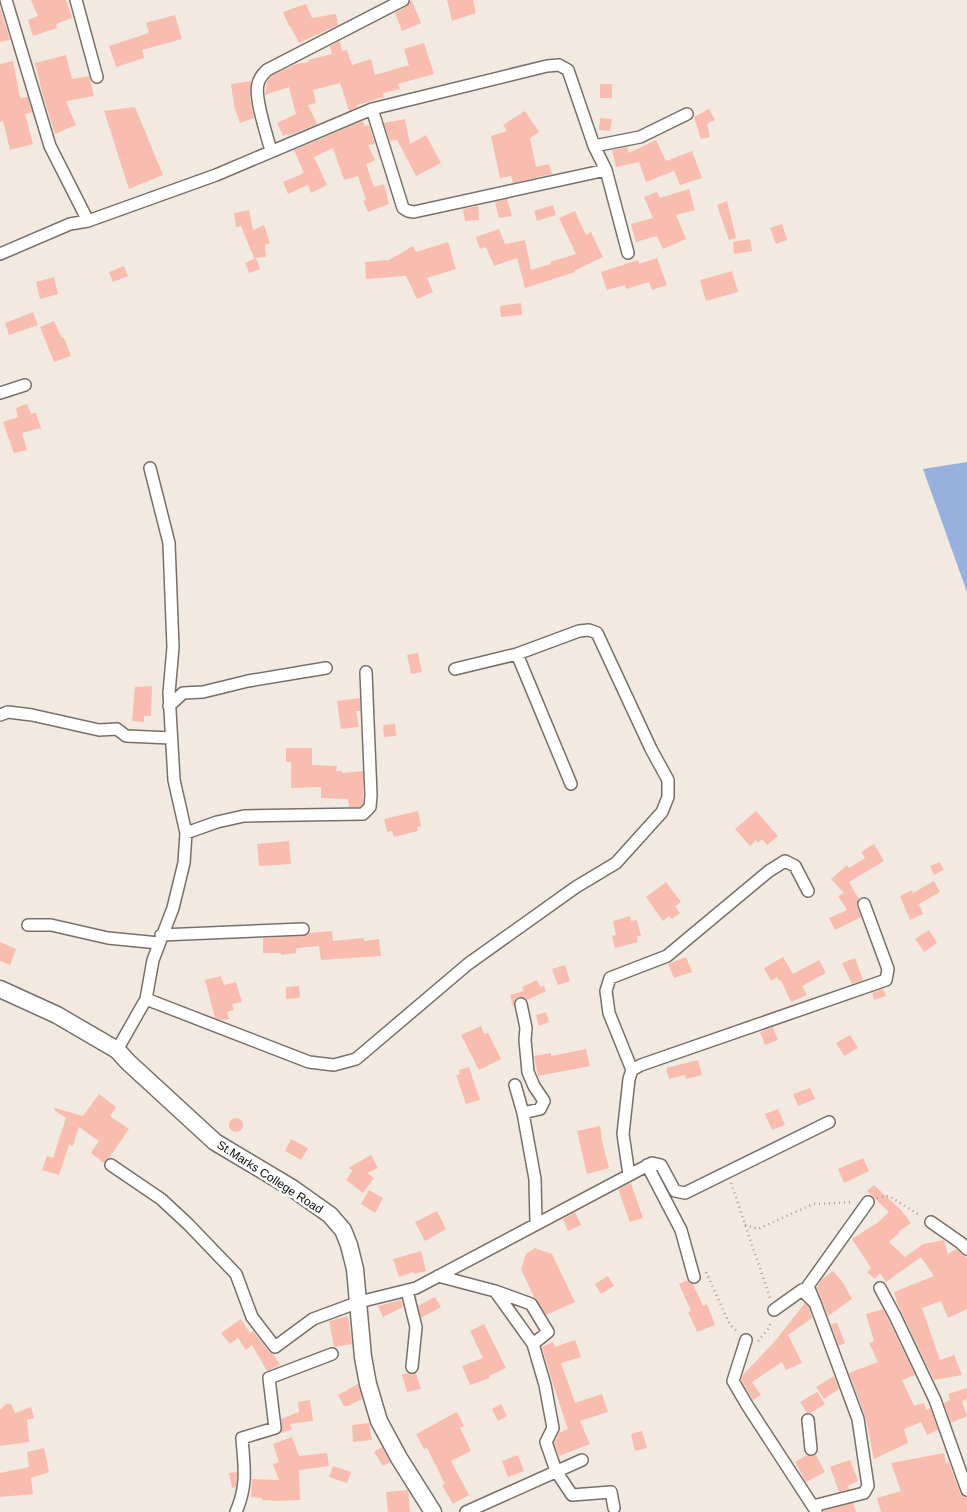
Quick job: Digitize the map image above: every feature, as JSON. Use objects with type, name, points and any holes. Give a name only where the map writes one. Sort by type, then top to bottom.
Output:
[{"type":"main road","name":"St.Marks College Road","points":[[0,989],[57,1015],[117,1050],[215,1142],[292,1188],[330,1215],[343,1230],[349,1245],[359,1302],[363,1357],[368,1384],[379,1421],[433,1512]]},
{"type":"street","points":[[6,0],[50,146],[88,221]]},
{"type":"street","points":[[76,0],[97,77]]},
{"type":"street","points":[[271,151],[257,96],[258,84],[266,70],[403,0]]},
{"type":"street","points":[[0,254],[70,224],[88,221],[216,175],[372,109],[546,66],[559,65],[568,70],[594,146],[606,170],[628,252]]},
{"type":"street","points":[[372,109],[403,208],[408,212],[606,170]]},
{"type":"street","points":[[594,146],[640,137],[687,114]]},
{"type":"street","points":[[0,393],[25,385]]},
{"type":"street","points":[[117,1050],[146,999],[153,960],[173,908],[182,872],[186,832],[174,780],[169,706],[173,647],[169,543],[150,468]]},
{"type":"street","points":[[146,999],[310,1062],[334,1065],[356,1059],[468,964],[576,887],[616,863],[662,812],[668,797],[668,780],[596,634],[589,630],[579,631],[518,654],[455,669]]},
{"type":"street","points":[[518,654],[571,784]]},
{"type":"street","points":[[169,706],[183,693],[203,692],[326,668]]},
{"type":"street","points":[[186,832],[244,816],[363,814],[370,807],[371,795],[366,672]]},
{"type":"street","points":[[0,714],[8,712],[24,714],[99,730],[117,729],[126,736],[171,738]]},
{"type":"street","points":[[629,1175],[623,1134],[629,1079],[632,1070],[609,1013],[606,991],[610,978],[667,956],[769,871],[785,861],[796,866],[808,891]]},
{"type":"street","points":[[632,1070],[641,1065],[886,980],[888,969],[864,904]]},
{"type":"street","points":[[28,925],[50,925],[108,938],[160,939],[302,929]]},
{"type":"street","points":[[521,1004],[526,1028],[525,1040],[528,1072],[534,1086],[544,1101],[540,1109],[522,1113]]},
{"type":"street","points":[[515,1085],[535,1179],[536,1224]]},
{"type":"street","points":[[111,1165],[161,1199],[236,1274],[252,1317],[275,1348],[313,1320],[359,1302],[416,1288],[647,1165],[652,1163],[661,1165],[675,1191],[684,1193],[829,1122]]},
{"type":"street","points":[[647,1165],[682,1230],[694,1277]]},
{"type":"street","points":[[746,1340],[733,1381],[815,1509],[864,1493],[868,1486],[858,1420],[808,1286],[868,1202]]},
{"type":"street","points":[[931,1222],[961,1242],[967,1250]]},
{"type":"street","points":[[438,1276],[495,1291],[531,1304],[548,1332],[533,1344]]},
{"type":"street","points":[[880,1288],[935,1400],[967,1490]]},
{"type":"street","points":[[774,1310],[802,1290],[815,1303]]},
{"type":"street","points":[[407,1291],[416,1327],[412,1367]]},
{"type":"street","points":[[495,1291],[533,1344],[545,1385],[553,1428],[546,1442],[556,1471],[572,1495],[612,1492],[614,1508]]},
{"type":"street","points":[[236,1512],[243,1496],[245,1479],[242,1438],[275,1428],[268,1378],[332,1354]]},
{"type":"street","points":[[808,1420],[811,1449]]},
{"type":"street","points":[[466,1512],[582,1460]]},
{"type":"path","points":[[706,1272],[730,1325],[746,1340],[757,1342],[769,1328],[774,1310],[733,1187],[725,1173]]},
{"type":"path","points":[[745,1225],[758,1229],[813,1204],[868,1202],[884,1196],[890,1196],[931,1222]]},
{"type":"water","points":[[967,462],[967,592],[923,469]]},
{"type":"building","points":[[31,0],[66,0],[72,18],[56,24],[57,28],[33,36],[28,20],[38,16]]},
{"type":"building","points":[[447,0],[473,0],[476,13],[452,21]]},
{"type":"building","points":[[412,1],[421,23],[402,31],[395,13],[407,6]]},
{"type":"building","points":[[306,4],[312,18],[336,14],[338,25],[299,43],[283,12]]},
{"type":"building","points":[[0,8],[10,40],[0,42]]},
{"type":"building","points":[[175,15],[182,39],[142,50],[144,58],[116,67],[109,46],[149,33],[146,23]]},
{"type":"building","points":[[340,41],[342,51],[347,50],[352,65],[371,59],[375,75],[409,65],[404,49],[424,43],[434,74],[398,84],[400,89],[383,93],[384,97],[357,105],[357,107],[349,111],[340,83],[313,90],[316,103],[308,105],[317,124],[288,136],[287,134],[283,136],[277,123],[296,114],[289,87],[265,95],[267,82],[271,76],[296,64],[309,62],[308,60],[332,54],[330,46]]},
{"type":"building","points":[[66,55],[72,79],[89,76],[94,96],[66,101],[76,125],[55,134],[35,63]]},
{"type":"building","points":[[13,61],[20,98],[28,97],[32,112],[25,114],[33,144],[10,150],[3,121],[0,122],[0,64]]},
{"type":"building","points":[[251,81],[250,99],[254,118],[240,123],[234,106],[231,84]]},
{"type":"building","points":[[600,84],[612,84],[612,98],[600,98]]},
{"type":"building","points":[[135,107],[163,175],[129,189],[104,111]]},
{"type":"building","points":[[709,109],[715,120],[707,124],[710,137],[701,139],[694,117]]},
{"type":"building","points":[[525,111],[539,132],[530,138],[536,167],[549,164],[552,174],[513,183],[511,176],[500,178],[491,136],[507,131],[503,125]]},
{"type":"building","points":[[600,118],[612,119],[610,131],[599,130]]},
{"type":"building","points":[[405,119],[410,144],[426,135],[441,163],[416,176],[397,140],[390,141],[384,123]]},
{"type":"building","points":[[363,121],[365,126],[369,125],[375,144],[368,145],[375,160],[366,164],[374,187],[384,184],[389,204],[368,212],[363,201],[366,200],[358,176],[344,180],[333,148],[314,157],[327,185],[311,193],[308,185],[288,194],[283,182],[304,173],[294,150]]},
{"type":"building","points":[[656,140],[666,161],[692,151],[702,178],[680,185],[674,171],[646,182],[639,162],[616,167],[612,150],[627,147],[629,153]]},
{"type":"building","points":[[689,189],[695,210],[676,215],[686,239],[663,249],[657,236],[636,242],[631,224],[653,218],[644,197],[657,192],[660,198]]},
{"type":"building","points":[[507,199],[512,216],[499,218],[495,202]]},
{"type":"building","points":[[727,201],[736,238],[729,240],[717,205]]},
{"type":"building","points":[[553,205],[556,215],[537,221],[534,211]]},
{"type":"building","points":[[478,206],[479,220],[465,221],[463,209]]},
{"type":"building","points":[[249,210],[253,230],[264,225],[270,243],[265,245],[266,257],[254,258],[241,226],[236,227],[234,213]]},
{"type":"building","points":[[575,211],[586,235],[591,232],[603,257],[575,272],[525,288],[517,258],[494,266],[486,247],[480,249],[476,237],[499,229],[505,244],[525,240],[531,270],[576,254],[559,218]]},
{"type":"building","points":[[782,224],[787,240],[776,244],[770,228]]},
{"type":"building","points":[[750,239],[752,251],[734,254],[733,242]]},
{"type":"building","points":[[448,242],[456,269],[427,278],[433,292],[417,299],[406,276],[366,279],[365,262],[389,260],[413,246],[416,252]]},
{"type":"building","points":[[256,258],[260,269],[249,273],[245,263]]},
{"type":"building","points":[[657,258],[667,285],[652,290],[649,282],[626,289],[625,285],[607,290],[601,272],[638,260],[639,264]]},
{"type":"building","points":[[124,266],[128,276],[113,282],[109,272]]},
{"type":"building","points":[[732,271],[738,292],[706,301],[700,280]]},
{"type":"building","points":[[54,277],[58,294],[40,299],[36,282]]},
{"type":"building","points":[[521,303],[522,315],[501,317],[500,306]]},
{"type":"building","points":[[33,312],[38,325],[9,335],[5,323]]},
{"type":"building","points":[[54,321],[62,338],[64,338],[71,356],[54,362],[40,327]]},
{"type":"building","points":[[27,404],[31,414],[36,413],[41,428],[22,433],[27,450],[14,453],[3,422],[18,417],[16,408]]},
{"type":"building","points":[[418,653],[422,672],[411,674],[407,655]]},
{"type":"building","points":[[152,686],[151,716],[144,716],[144,722],[132,721],[135,687]]},
{"type":"building","points":[[360,698],[360,711],[356,711],[359,727],[341,729],[337,701]]},
{"type":"building","points":[[395,724],[396,736],[384,737],[383,725]]},
{"type":"building","points":[[286,748],[312,748],[312,765],[337,766],[336,771],[342,771],[342,773],[363,771],[363,804],[360,807],[349,807],[348,799],[321,798],[321,787],[291,788],[291,762],[286,762]]},
{"type":"building","points":[[418,811],[421,826],[417,827],[418,831],[394,837],[392,831],[387,832],[384,819]]},
{"type":"building","points":[[756,811],[778,836],[767,845],[762,839],[758,843],[756,840],[750,846],[735,829]]},
{"type":"building","points":[[289,841],[291,864],[259,866],[257,844]]},
{"type":"building","points":[[874,844],[884,861],[849,882],[859,899],[857,906],[861,917],[835,930],[829,918],[847,910],[838,896],[844,893],[831,879],[847,865],[849,868],[865,858],[861,852]]},
{"type":"building","points":[[940,862],[944,870],[934,875],[930,866]]},
{"type":"building","points":[[934,881],[940,892],[919,904],[923,914],[910,920],[900,896],[912,890],[913,893]]},
{"type":"building","points":[[666,882],[681,902],[675,906],[680,913],[672,919],[669,916],[663,921],[646,897]]},
{"type":"building","points":[[630,916],[631,921],[637,920],[641,936],[637,936],[638,942],[615,948],[612,936],[616,935],[613,921]]},
{"type":"building","points":[[929,930],[937,943],[924,952],[915,939]]},
{"type":"building","points":[[332,931],[333,941],[364,938],[364,941],[379,939],[381,956],[321,960],[319,946],[296,948],[296,953],[281,955],[281,953],[263,953],[263,938],[303,936],[309,933]]},
{"type":"building","points":[[0,942],[16,949],[10,965],[0,961]]},
{"type":"building","points":[[686,957],[692,972],[674,978],[668,964]]},
{"type":"building","points":[[783,957],[793,974],[819,960],[826,973],[802,986],[807,995],[791,1002],[781,980],[779,981],[777,977],[771,981],[764,968]]},
{"type":"building","points":[[855,958],[863,980],[852,984],[842,963]]},
{"type":"building","points":[[565,965],[570,981],[558,985],[552,969]]},
{"type":"building","points":[[221,976],[224,985],[236,982],[242,1002],[232,1004],[234,1010],[227,1012],[229,1019],[222,1020],[215,1018],[205,980]]},
{"type":"building","points":[[537,980],[540,987],[544,986],[546,991],[527,1000],[523,997],[516,998],[513,1007],[510,995],[524,991],[522,987]]},
{"type":"building","points":[[299,986],[300,998],[286,999],[286,987]]},
{"type":"building","points":[[883,989],[886,996],[874,1000],[872,993]]},
{"type":"building","points":[[546,1012],[549,1022],[539,1026],[536,1015]]},
{"type":"building","points":[[481,1026],[484,1034],[488,1033],[501,1059],[479,1070],[461,1035]]},
{"type":"building","points":[[773,1027],[778,1040],[765,1045],[760,1032]]},
{"type":"building","points":[[850,1035],[858,1048],[844,1056],[836,1043]]},
{"type":"building","points":[[586,1049],[590,1066],[538,1076],[534,1056],[551,1053],[551,1056]]},
{"type":"building","points":[[698,1060],[702,1075],[686,1079],[685,1075],[669,1079],[666,1068]]},
{"type":"building","points":[[469,1067],[480,1100],[466,1104],[456,1075],[460,1074],[459,1070]]},
{"type":"building","points":[[810,1088],[815,1099],[798,1106],[793,1094]]},
{"type":"building","points":[[99,1094],[116,1107],[110,1116],[129,1129],[109,1158],[104,1163],[91,1153],[99,1141],[79,1127],[73,1146],[69,1145],[59,1175],[42,1170],[47,1156],[53,1158],[66,1118],[54,1110],[55,1108],[83,1116]]},
{"type":"building","points":[[778,1109],[785,1125],[772,1130],[765,1114]]},
{"type":"building","points":[[236,1118],[241,1120],[243,1125],[241,1130],[236,1132],[231,1130],[229,1125],[231,1120]]},
{"type":"building","points":[[600,1126],[609,1168],[587,1174],[577,1131]]},
{"type":"building","points":[[291,1139],[308,1148],[301,1160],[285,1151]]},
{"type":"building","points":[[371,1155],[378,1168],[367,1173],[374,1178],[363,1193],[346,1180],[353,1170],[348,1168]]},
{"type":"building","points":[[863,1158],[869,1171],[844,1183],[838,1169]]},
{"type":"building","points":[[631,1183],[643,1218],[630,1222],[618,1189]]},
{"type":"building","points":[[874,1185],[901,1210],[911,1223],[898,1232],[889,1242],[905,1257],[923,1244],[944,1240],[948,1254],[956,1249],[967,1258],[967,1309],[948,1318],[941,1301],[922,1308],[940,1360],[954,1355],[962,1375],[934,1380],[898,1305],[894,1292],[934,1276],[921,1257],[886,1282],[880,1273],[875,1279],[867,1272],[871,1268],[852,1239],[877,1223],[889,1212],[867,1191]]},
{"type":"building","points":[[369,1190],[383,1198],[375,1213],[361,1204]]},
{"type":"building","points":[[437,1211],[446,1229],[425,1241],[415,1222]]},
{"type":"building","points":[[575,1212],[581,1225],[568,1231],[563,1219]]},
{"type":"building","points":[[535,1248],[552,1254],[575,1302],[546,1315],[534,1297],[521,1269],[526,1254]]},
{"type":"building","points":[[421,1251],[426,1271],[414,1274],[413,1272],[399,1277],[393,1259]]},
{"type":"building","points":[[833,1271],[842,1281],[852,1299],[828,1316],[817,1288],[822,1279]]},
{"type":"building","points":[[608,1276],[614,1286],[601,1294],[595,1284]]},
{"type":"building","points":[[687,1280],[693,1284],[703,1306],[707,1304],[715,1325],[697,1332],[688,1312],[691,1311],[679,1284]]},
{"type":"building","points":[[435,1297],[441,1307],[421,1318],[418,1306]]},
{"type":"building","points":[[401,1300],[403,1307],[383,1317],[378,1306]]},
{"type":"building","points":[[805,1303],[809,1307],[812,1318],[788,1335],[802,1363],[786,1370],[782,1362],[752,1382],[761,1395],[753,1400],[741,1380],[743,1375],[775,1341]]},
{"type":"building","points":[[883,1309],[915,1375],[902,1380],[914,1406],[924,1403],[926,1410],[930,1408],[938,1430],[927,1435],[921,1422],[904,1429],[908,1443],[874,1459],[865,1416],[849,1373],[878,1362],[869,1343],[874,1341],[866,1314]]},
{"type":"building","points":[[348,1316],[352,1344],[334,1347],[329,1321]]},
{"type":"building","points":[[241,1319],[250,1333],[253,1331],[280,1365],[267,1371],[252,1345],[246,1350],[238,1338],[230,1344],[221,1333]]},
{"type":"building","points":[[837,1323],[845,1343],[839,1346],[831,1324]]},
{"type":"building","points":[[484,1324],[506,1368],[489,1376],[490,1378],[470,1385],[462,1366],[483,1358],[470,1331]]},
{"type":"building","points":[[575,1340],[581,1357],[561,1363],[575,1403],[602,1394],[608,1412],[580,1421],[590,1444],[559,1456],[554,1443],[559,1433],[568,1429],[542,1347],[553,1342],[555,1347]]},
{"type":"building","points":[[416,1373],[421,1389],[407,1392],[402,1375]]},
{"type":"building","points":[[834,1376],[839,1389],[824,1399],[816,1387]]},
{"type":"building","points":[[358,1384],[362,1399],[344,1406],[338,1395]]},
{"type":"building","points":[[967,1388],[967,1399],[962,1401],[967,1416],[951,1423],[944,1403],[950,1400],[948,1394]]},
{"type":"building","points":[[817,1392],[825,1404],[811,1413],[807,1413],[800,1402]]},
{"type":"building","points":[[310,1400],[313,1421],[290,1424],[292,1429],[282,1433],[281,1419],[299,1412],[298,1402]]},
{"type":"building","points":[[6,1404],[11,1404],[15,1413],[31,1407],[34,1418],[27,1420],[29,1442],[0,1446],[0,1410]]},
{"type":"building","points":[[501,1404],[507,1416],[498,1421],[492,1409]]},
{"type":"building","points":[[457,1412],[464,1426],[460,1428],[471,1451],[451,1461],[469,1495],[453,1504],[442,1485],[445,1484],[427,1448],[424,1449],[416,1434]]},
{"type":"building","points":[[369,1423],[372,1440],[353,1442],[352,1425]]},
{"type":"building","points":[[642,1431],[647,1448],[635,1451],[631,1434]]},
{"type":"building","points":[[292,1437],[299,1456],[327,1453],[329,1466],[299,1470],[300,1500],[262,1500],[262,1498],[251,1497],[252,1479],[279,1480],[273,1464],[279,1462],[273,1444]]},
{"type":"building","points":[[382,1447],[390,1462],[383,1466],[374,1452]]},
{"type":"building","points":[[44,1448],[49,1472],[31,1478],[33,1494],[0,1497],[0,1473],[29,1467],[27,1452]]},
{"type":"building","points":[[944,1453],[946,1464],[949,1462],[960,1493],[967,1498],[967,1512],[881,1512],[877,1498],[901,1491],[891,1463]]},
{"type":"building","points":[[518,1455],[524,1471],[508,1477],[502,1461]]},
{"type":"building","points":[[807,1455],[816,1455],[825,1472],[806,1482],[795,1462]]},
{"type":"building","points":[[850,1460],[858,1481],[847,1486],[849,1489],[839,1492],[830,1467]]},
{"type":"building","points":[[333,1466],[351,1472],[347,1483],[329,1477]]},
{"type":"building","points":[[237,1472],[236,1487],[232,1488],[229,1473]]},
{"type":"building","points":[[408,1490],[410,1512],[388,1512],[386,1492]]},
{"type":"building","points":[[853,1503],[856,1512],[824,1512],[824,1511]]}]
